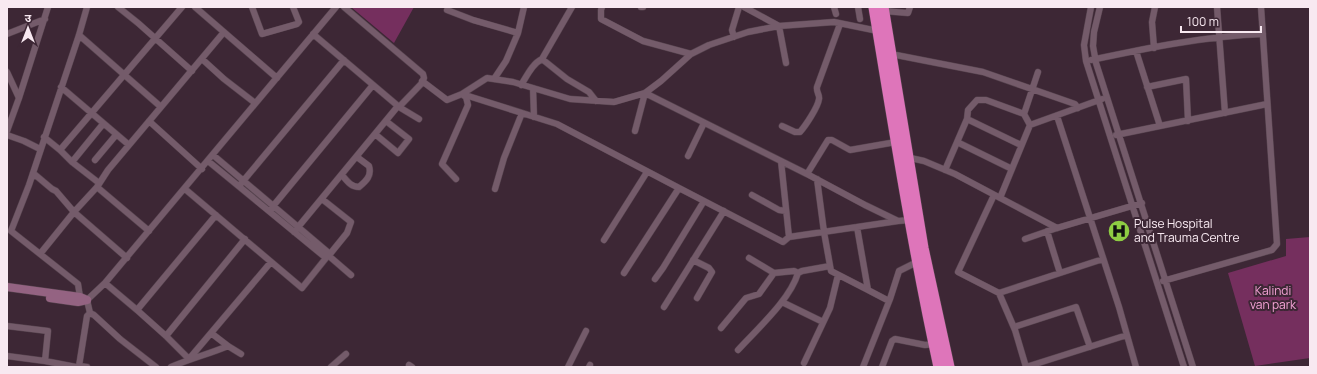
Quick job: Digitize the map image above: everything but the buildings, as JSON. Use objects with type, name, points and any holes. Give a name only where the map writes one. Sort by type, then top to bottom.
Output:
[{"type":"highway","points":[[880,8],[878,31],[896,142],[903,157],[949,367]]},
{"type":"highway","points":[[880,8],[891,54],[903,157],[904,220],[917,262],[940,367]]},
{"type":"street","points":[[7,131],[48,7]]},
{"type":"street","points":[[87,7],[33,173],[11,231],[78,284],[90,313],[156,367]]},
{"type":"street","points":[[118,7],[192,72]]},
{"type":"street","points":[[60,150],[182,7]]},
{"type":"street","points":[[195,7],[277,78]]},
{"type":"street","points":[[252,7],[262,34],[297,24],[299,22],[293,7]]},
{"type":"street","points":[[7,292],[78,302],[105,283],[202,169],[255,103],[336,7]]},
{"type":"street","points":[[297,230],[386,121],[422,82],[423,74],[344,7]]},
{"type":"street","points":[[494,79],[506,61],[518,33],[524,7]]},
{"type":"street","points":[[522,85],[534,66],[542,59],[572,7]]},
{"type":"street","points":[[602,7],[601,19],[643,41],[691,54]]},
{"type":"street","points":[[734,37],[732,30],[739,7]]},
{"type":"street","points":[[744,7],[779,26]]},
{"type":"street","points":[[834,7],[836,14]]},
{"type":"street","points":[[858,7],[860,19]]},
{"type":"street","points":[[880,8],[908,13],[910,7]]},
{"type":"street","points":[[1091,7],[1084,45],[1086,61],[1184,367]]},
{"type":"street","points":[[1100,7],[1094,32],[1093,46],[1095,59],[1193,367]]},
{"type":"street","points":[[1154,48],[1152,22],[1155,7]]},
{"type":"street","points":[[1217,7],[1225,113]]},
{"type":"street","points":[[1157,283],[1272,250],[1277,244],[1261,7]]},
{"type":"street","points":[[447,10],[473,20],[518,33]]},
{"type":"street","points":[[7,34],[45,19]]},
{"type":"street","points":[[422,82],[447,100],[462,94],[487,78],[522,85],[570,99],[614,102],[645,93],[691,54],[709,45],[748,32],[779,26],[834,22],[878,31]]},
{"type":"street","points":[[782,126],[795,132],[800,132],[818,103],[819,96],[817,87],[840,24]]},
{"type":"street","points":[[779,26],[786,63]]},
{"type":"street","points":[[40,254],[98,185],[108,170],[192,72],[224,32]]},
{"type":"street","points":[[313,34],[399,107],[419,119]]},
{"type":"street","points":[[1086,61],[1136,51],[1219,38],[1263,34]]},
{"type":"street","points":[[78,35],[161,107]]},
{"type":"street","points":[[1136,51],[1160,126]]},
{"type":"street","points":[[891,54],[983,72],[1075,104],[1078,108]]},
{"type":"street","points":[[202,59],[224,79],[255,103]]},
{"type":"street","points":[[542,59],[567,79],[589,92],[596,101]]},
{"type":"street","points":[[239,186],[344,60]]},
{"type":"street","points":[[7,72],[19,98]]},
{"type":"street","points":[[1024,114],[1038,72]]},
{"type":"street","points":[[1148,87],[1186,79],[1188,121]]},
{"type":"street","points":[[271,209],[373,85]]},
{"type":"street","points":[[61,87],[129,145]]},
{"type":"street","points":[[533,88],[534,117]]},
{"type":"street","points":[[645,93],[817,179],[865,205],[904,220]]},
{"type":"street","points":[[635,131],[645,93]]},
{"type":"street","points":[[462,94],[557,124],[783,242],[789,237],[904,220]]},
{"type":"street","points":[[456,179],[442,164],[468,105],[466,97],[462,94]]},
{"type":"street","points":[[1030,124],[1057,116],[1107,97]]},
{"type":"street","points":[[945,170],[967,119],[968,110],[977,100],[986,100],[1024,114],[1030,124]]},
{"type":"street","points":[[1110,136],[1267,104]]},
{"type":"street","points":[[495,189],[504,158],[522,113]]},
{"type":"street","points":[[1057,116],[1104,259],[1136,367]]},
{"type":"street","points":[[967,119],[1022,145]]},
{"type":"street","points":[[149,121],[202,169]]},
{"type":"street","points":[[376,134],[398,153],[409,139],[386,121]]},
{"type":"street","points":[[688,156],[704,123]]},
{"type":"street","points":[[72,162],[103,124]]},
{"type":"street","points":[[1030,124],[1012,169],[958,272],[999,293],[1014,327],[1026,367],[1127,336]]},
{"type":"street","points":[[95,160],[116,134]]},
{"type":"street","points":[[7,135],[40,149]]},
{"type":"street","points":[[44,137],[149,231]]},
{"type":"street","points":[[807,174],[828,140],[832,140],[850,150],[896,142]]},
{"type":"street","points":[[957,142],[1012,169]]},
{"type":"street","points":[[213,155],[244,181],[271,209]]},
{"type":"street","points":[[342,176],[356,187],[359,187],[368,179],[370,175],[369,166],[357,156]]},
{"type":"street","points":[[903,157],[924,161],[945,170],[1057,228]]},
{"type":"street","points":[[208,161],[271,209],[351,275]]},
{"type":"street","points":[[781,161],[789,237]]},
{"type":"street","points":[[604,240],[647,172]]},
{"type":"street","points":[[33,173],[56,191],[74,212],[127,258]]},
{"type":"street","points":[[817,179],[830,271],[889,301]]},
{"type":"street","points":[[624,273],[679,188]]},
{"type":"street","points":[[185,189],[302,288],[347,234],[351,222],[322,199]]},
{"type":"street","points":[[752,195],[779,210],[786,211]]},
{"type":"street","points":[[655,279],[704,201]]},
{"type":"street","points":[[1024,239],[1142,203]]},
{"type":"street","points":[[664,307],[724,211]]},
{"type":"street","points":[[137,310],[216,215]]},
{"type":"street","points":[[857,227],[868,290]]},
{"type":"street","points":[[1047,232],[1060,273]]},
{"type":"street","points":[[166,336],[245,239]]},
{"type":"street","points":[[749,258],[774,273],[798,273],[830,266]]},
{"type":"street","points":[[999,293],[1104,259]]},
{"type":"street","points":[[693,260],[709,268],[712,272],[697,298]]},
{"type":"street","points":[[189,359],[271,262]]},
{"type":"street","points":[[863,367],[899,271],[917,262]]},
{"type":"street","points":[[721,328],[746,298],[759,294],[774,273]]},
{"type":"street","points":[[738,350],[782,302],[798,273]]},
{"type":"street","points":[[804,363],[830,308],[838,275]]},
{"type":"street","points":[[105,283],[166,336],[189,359]]},
{"type":"street","points":[[7,287],[84,299]]},
{"type":"street","points":[[782,302],[824,322]]},
{"type":"street","points":[[1014,327],[1076,307],[1090,347]]},
{"type":"street","points":[[79,366],[88,316],[90,313]]},
{"type":"street","points":[[7,326],[48,332],[44,361]]},
{"type":"street","points":[[568,367],[586,331]]},
{"type":"street","points":[[211,333],[241,354]]},
{"type":"street","points":[[882,367],[892,341],[895,339],[925,345],[934,344]]},
{"type":"street","points":[[171,367],[189,359],[228,346]]},
{"type":"street","points":[[331,367],[346,354]]},
{"type":"street","points":[[7,356],[76,367],[87,367]]},
{"type":"green space","points":[[351,7],[414,7],[394,43]]},
{"type":"green space","name":"Kalindi van park","points":[[1310,237],[1310,358],[1255,366],[1228,273],[1286,256],[1286,239]]},
{"type":"place","name":"Pulse Hospital and Trauma Centre","points":[[1119,231]]}]
